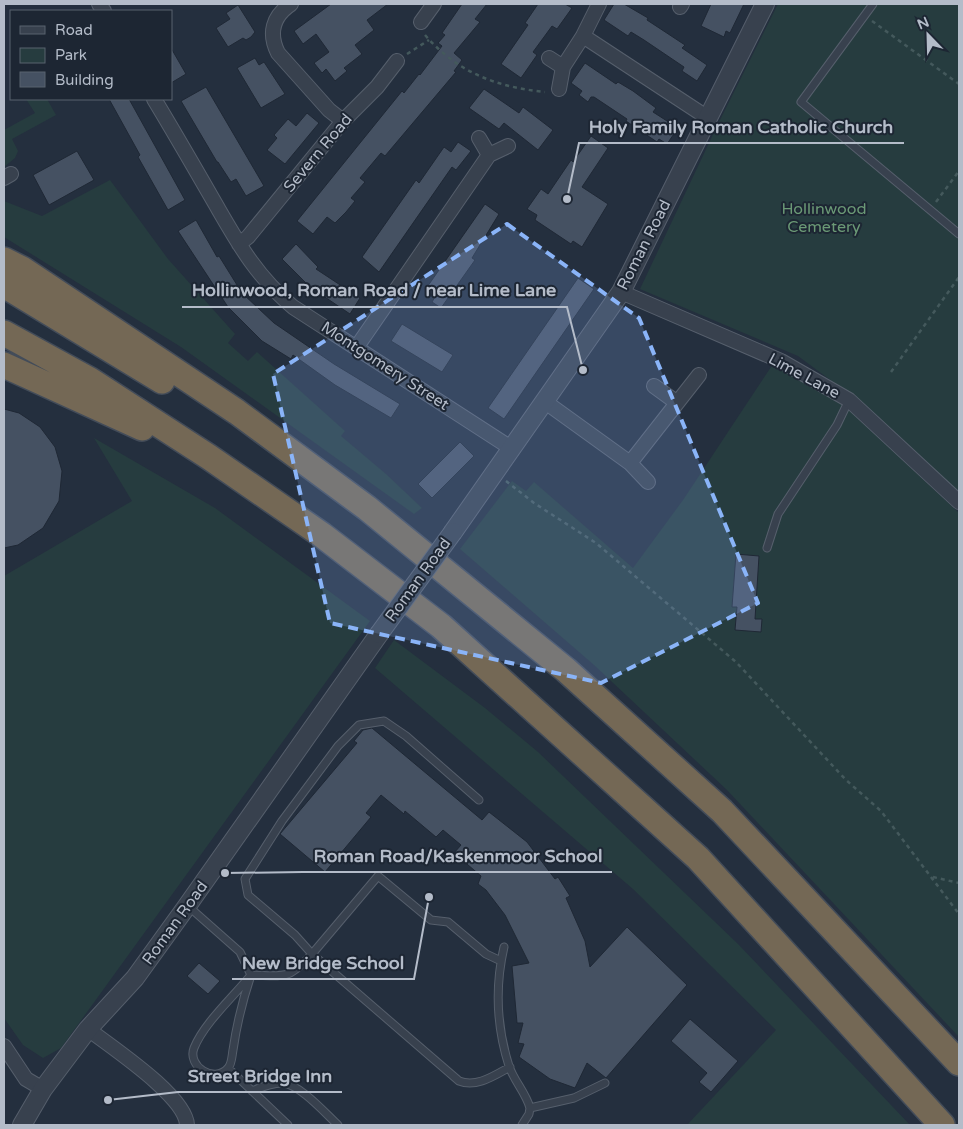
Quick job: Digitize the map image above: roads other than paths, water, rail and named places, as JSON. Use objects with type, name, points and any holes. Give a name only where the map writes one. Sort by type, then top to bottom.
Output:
[{"type":"highway","points":[[4,260],[237,412],[367,508],[566,670],[722,811],[959,1063]]},
{"type":"highway","points":[[4,286],[367,508]]},
{"type":"highway","points":[[4,333],[90,380],[209,457],[322,536],[441,626],[698,858],[942,1125]]},
{"type":"highway","points":[[4,365],[69,396],[209,457]]},
{"type":"street","points":[[291,4],[284,9],[273,23],[272,42],[278,53],[329,110],[344,121]]},
{"type":"street","points":[[422,28],[434,4]]},
{"type":"street","points":[[559,89],[563,67],[583,36],[599,4]]},
{"type":"street","name":"Roman Road","points":[[26,1122],[43,1089],[88,1029],[135,978],[188,906],[621,292],[765,4]]},
{"type":"street","points":[[583,36],[708,118]]},
{"type":"street","points":[[549,58],[563,67]]},
{"type":"street","name":"Severn Road","points":[[239,244],[248,237],[344,121],[377,87],[397,61]]},
{"type":"street","name":"Montgomery Street","points":[[155,100],[239,244],[258,274],[272,289],[293,307],[511,448]]},
{"type":"street","points":[[479,138],[490,154]]},
{"type":"street","points":[[356,348],[490,154],[508,146]]},
{"type":"street","name":"Lime Lane","points":[[621,292],[782,362],[849,400],[959,502]]},
{"type":"street","points":[[630,463],[699,375]]},
{"type":"street","points":[[654,386],[676,402]]},
{"type":"street","points":[[544,402],[630,463],[648,482]]},
{"type":"street","points":[[88,1029],[169,1094],[183,1113],[187,1125]]},
{"type":"street","points":[[4,1046],[26,1079],[43,1089]]},
{"type":"lane","points":[[873,4],[801,102],[959,234]]},
{"type":"lane","points":[[767,548],[778,514],[837,425],[849,400]]},
{"type":"lane","points":[[480,800],[406,736],[384,721],[360,725],[332,753],[282,821],[245,879],[248,895],[295,935],[312,954],[459,1081],[465,1083],[481,1082],[510,1067]]},
{"type":"lane","points":[[251,975],[285,976],[297,970],[378,876],[431,920],[448,922],[486,954],[501,961]]},
{"type":"lane","points":[[188,906],[240,952],[251,975],[238,1012],[232,1058],[228,1068],[220,1073],[211,1074],[204,1072],[197,1065],[193,1051],[206,1028],[251,975]]},
{"type":"lane","points":[[504,947],[501,961],[499,1008],[510,1067],[530,1108],[529,1114],[522,1125]]},
{"type":"lane","points":[[228,1068],[288,1125]]},
{"type":"lane","points":[[252,1091],[272,1084],[284,1083],[296,1087],[338,1125]]},
{"type":"lane","points":[[530,1108],[574,1098],[605,1083]]},
{"type":"place","name":"Holy Family Roman Catholic Church","points":[[567,199]]},
{"type":"place","name":"Hollinwood, Roman Road / near Lime Lane","points":[[583,370]]},
{"type":"place","name":"Roman Road/Kaskenmoor School","points":[[225,873]]},
{"type":"place","name":"New Bridge School","points":[[429,897]]},
{"type":"place","name":"Street Bridge Inn","points":[[108,1100]]},
{"type":"park label","name":"Hollinwood Cemetery","points":[[824,218]]}]
